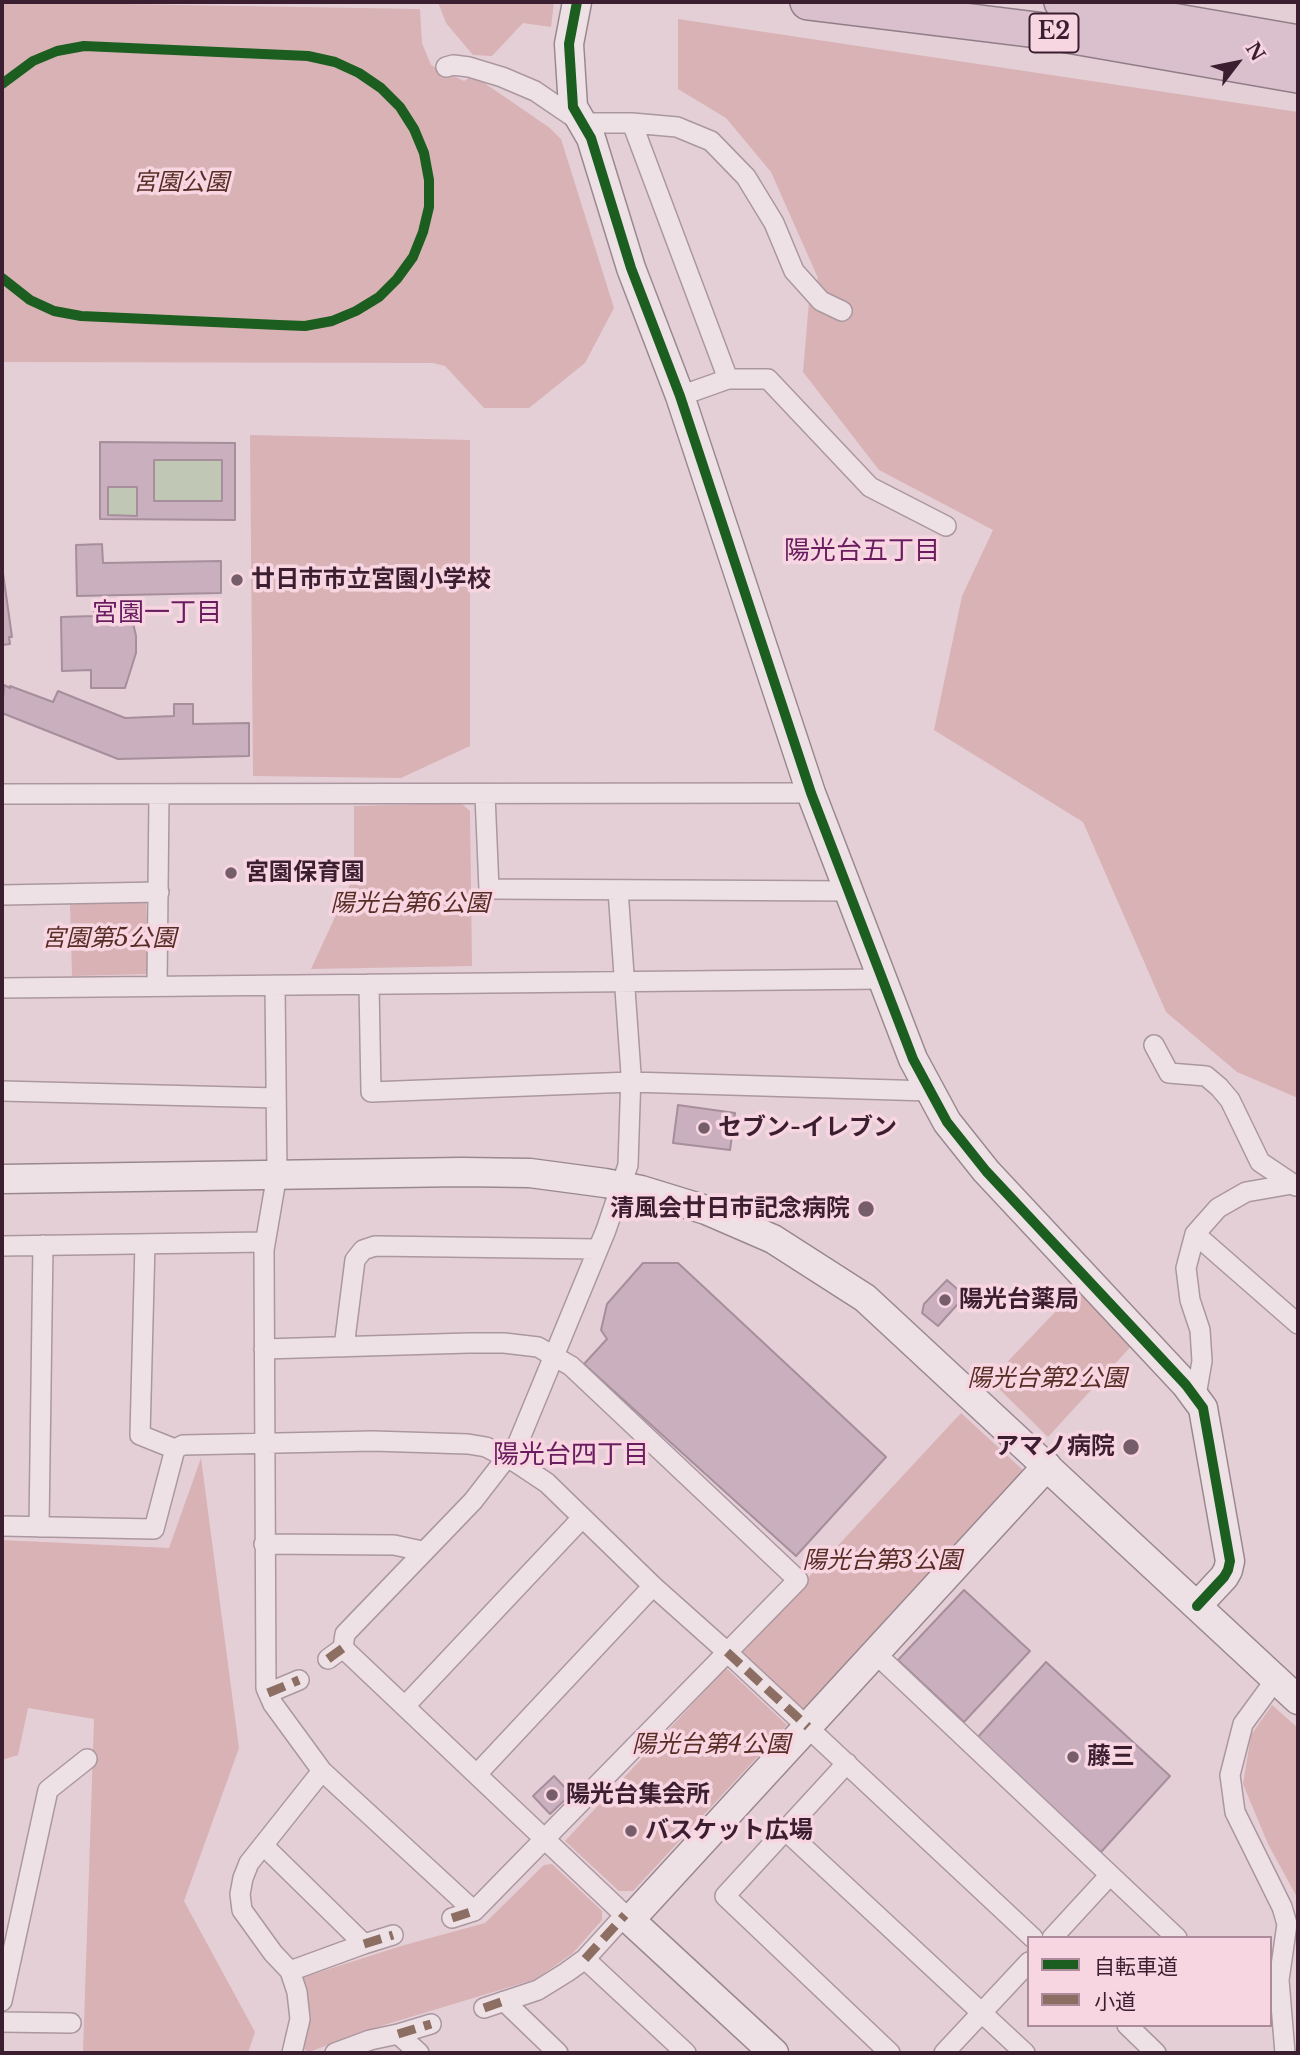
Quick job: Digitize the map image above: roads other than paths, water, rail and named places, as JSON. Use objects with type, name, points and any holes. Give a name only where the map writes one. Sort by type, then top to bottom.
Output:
[{"type":"highway","name":"E2","points":[[808,2],[1045,31],[1298,75]]},
{"type":"highway","name":"E2","points":[[1062,2],[1298,43]]},
{"type":"street","points":[[577,2],[569,44],[573,107],[591,138],[631,268],[680,396],[811,793],[913,1059],[947,1122],[986,1171],[1196,1396],[1203,1408],[1230,1561],[1224,1577],[1197,1606]]},
{"type":"street","points":[[446,67],[469,67],[502,77],[535,91],[582,123],[632,123],[677,127],[711,141],[746,177],[774,223],[794,271],[821,301],[842,312]]},
{"type":"street","points":[[632,123],[728,379]]},
{"type":"street","points":[[680,396],[728,379],[768,379],[870,487],[946,526]]},
{"type":"street","points":[[2,794],[811,793]]},
{"type":"street","points":[[157,986],[159,794]]},
{"type":"street","points":[[485,795],[489,889],[848,891]]},
{"type":"street","points":[[618,890],[631,1082],[628,1165],[621,1186],[518,1443],[473,1501],[345,1634],[336,1653],[405,1706],[774,2053]]},
{"type":"street","points":[[2,895],[159,892]]},
{"type":"street","points":[[2,988],[882,979]]},
{"type":"street","points":[[369,984],[371,1092],[631,1082],[929,1091]]},
{"type":"street","points":[[275,985],[276,1174],[265,1242],[264,1544],[265,1670],[268,1693],[273,1704],[322,1771],[474,1911]]},
{"type":"street","points":[[1154,1045],[1170,1073],[1206,1076],[1219,1087],[1230,1100],[1260,1162],[1295,1186]]},
{"type":"street","points":[[2,1091],[276,1098]]},
{"type":"street","points":[[2,1179],[530,1173],[621,1186],[706,1210],[772,1239],[865,1298],[1298,1700]]},
{"type":"street","points":[[1196,1396],[1202,1361],[1186,1268],[1195,1234],[1218,1208],[1246,1192],[1295,1186]]},
{"type":"street","points":[[1195,1234],[1298,1324]]},
{"type":"street","points":[[2,1246],[265,1242]]},
{"type":"street","points":[[145,1244],[140,1435],[175,1449],[183,1446],[373,1441],[468,1444],[486,1447],[507,1458],[547,1483],[653,1586],[1031,1936]]},
{"type":"street","points":[[39,1527],[43,1245]]},
{"type":"street","points":[[344,1347],[355,1260],[363,1250],[375,1245],[597,1249]]},
{"type":"street","points":[[264,1349],[504,1343],[538,1347],[570,1366],[798,1580],[474,1911],[452,1917]]},
{"type":"street","points":[[2,1526],[154,1528],[175,1449]]},
{"type":"street","points":[[484,2008],[538,1990],[585,1959],[807,1727],[1047,1466]]},
{"type":"street","points":[[405,1706],[582,1518]]},
{"type":"street","points":[[264,1544],[394,1545],[422,1551]]},
{"type":"street","points":[[477,1774],[653,1586]]},
{"type":"street","points":[[875,1653],[1175,1936]]},
{"type":"street","points":[[1276,1679],[1243,1724],[1234,1756],[1231,1783],[1235,1812],[1282,1907],[1287,1924],[1279,1980],[1285,2046]]},
{"type":"street","points":[[268,1693],[299,1680]]},
{"type":"street","points":[[2,2001],[48,1790],[87,1759]]},
{"type":"street","points":[[846,1763],[725,1896],[890,2053]]},
{"type":"street","points":[[292,2053],[300,2019],[297,1992],[290,1971],[273,1953],[242,1910],[240,1894],[249,1863],[322,1771]]},
{"type":"street","points":[[786,1831],[1025,2053]]},
{"type":"street","points":[[264,1846],[364,1944]]},
{"type":"street","points":[[1054,1936],[1110,1875]]},
{"type":"street","points":[[290,1971],[393,1935]]},
{"type":"street","points":[[585,1959],[686,2053]]},
{"type":"street","points":[[944,2053],[1027,1964]]},
{"type":"street","points":[[503,2001],[558,2053]]},
{"type":"street","points":[[2,2022],[71,2023]]},
{"type":"street","points":[[335,2053],[370,2040],[431,2024]]},
{"type":"street","points":[[1128,2027],[1156,2053]]},
{"type":"street","points":[[1271,2027],[1285,2046]]},
{"type":"street","points":[[398,2034],[419,2053]]},
{"type":"place","name":"廿日市市立宮園小学校","points":[[237,580]]},
{"type":"place","name":"宮園保育園","points":[[231,873]]},
{"type":"place","name":"セブン-イレブン","points":[[704,1128]]},
{"type":"place","name":"清風会廿日市記念病院","points":[[866,1209]]},
{"type":"place","name":"陽光台薬局","points":[[945,1300]]},
{"type":"place","name":"アマノ病院","points":[[1131,1447]]},
{"type":"place","name":"藤三","points":[[1073,1757]]},
{"type":"place","name":"陽光台集会所","points":[[552,1795]]},
{"type":"place","name":"バスケット広場","points":[[631,1831]]},
{"type":"district","name":"陽光台五丁目","points":[[862,552]]},
{"type":"district","name":"宮園一丁目","points":[[157,614]]},
{"type":"district","name":"陽光台四丁目","points":[[571,1456]]},
{"type":"park label","name":"宮園公園","points":[[181,183]]},
{"type":"park label","name":"陽光台第6公園","points":[[410,904]]},
{"type":"park label","name":"宮園第5公園","points":[[109,939]]},
{"type":"park label","name":"陽光台第2公園","points":[[1047,1379]]},
{"type":"park label","name":"陽光台第3公園","points":[[882,1561]]},
{"type":"park label","name":"陽光台第4公園","points":[[711,1745]]}]
